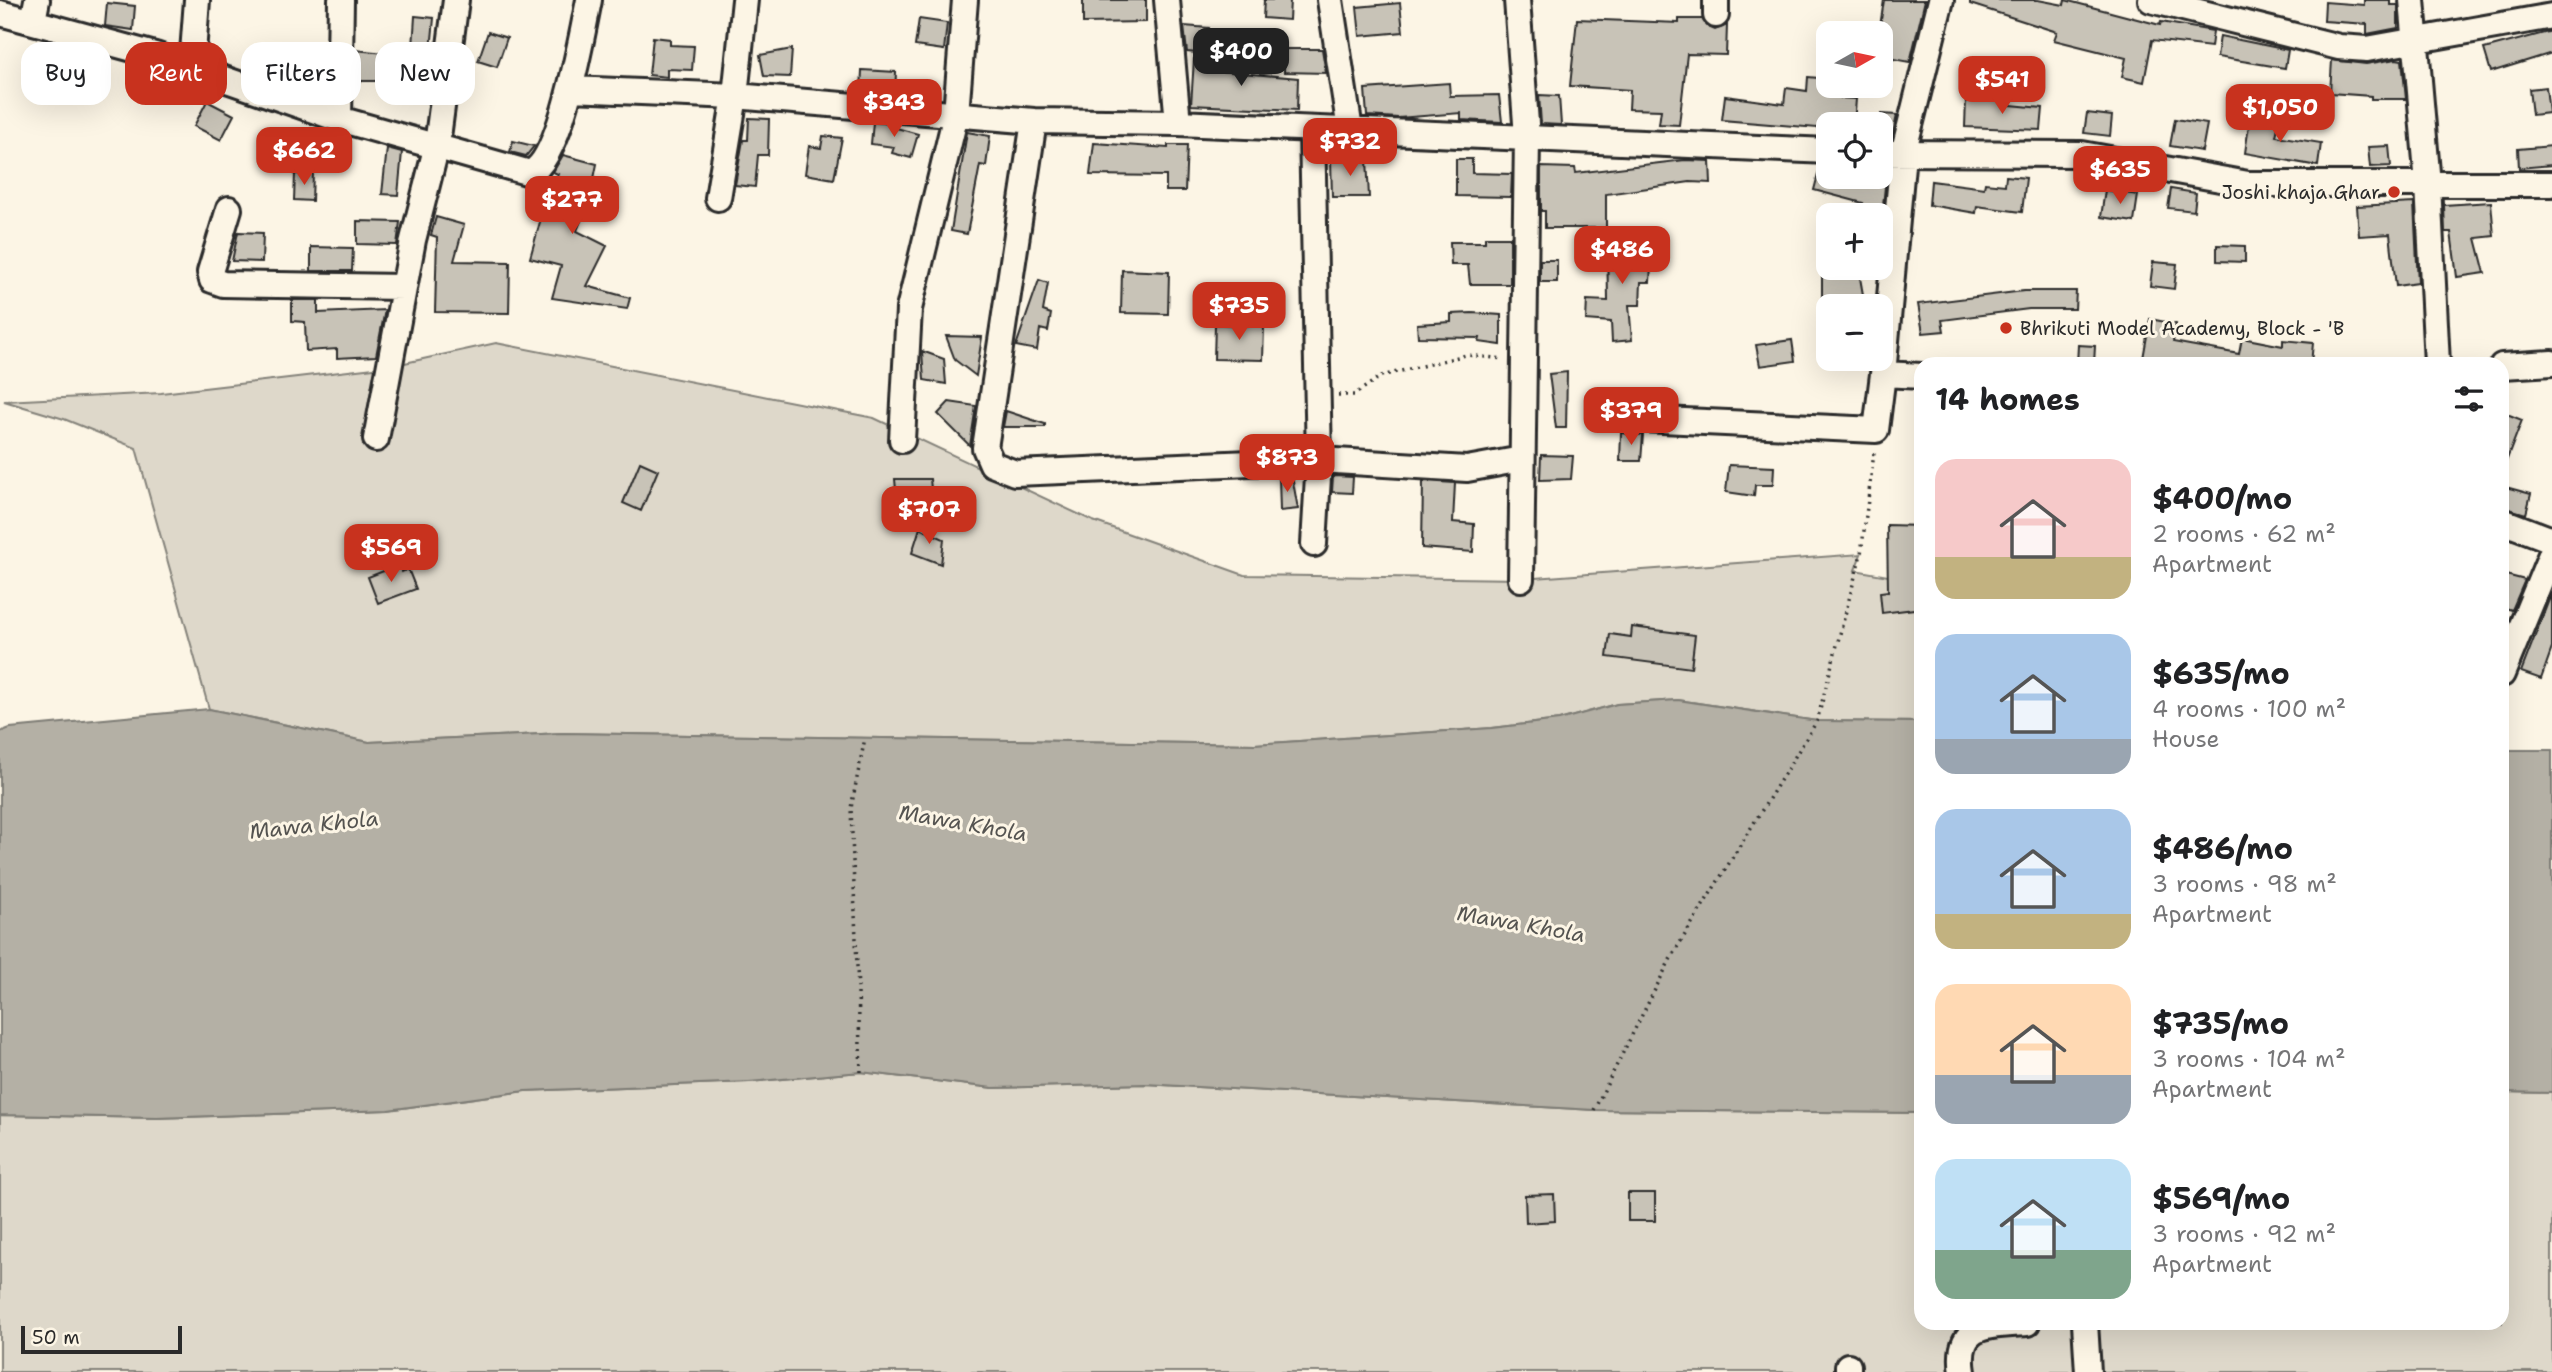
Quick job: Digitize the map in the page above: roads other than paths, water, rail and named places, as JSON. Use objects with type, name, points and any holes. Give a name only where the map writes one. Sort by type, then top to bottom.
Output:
[{"type":"street","points":[[194,42],[197,0]]},
{"type":"street","points":[[339,118],[341,0]]},
{"type":"street","points":[[376,439],[403,288],[438,145],[456,0]]},
{"type":"street","points":[[227,78],[339,118],[530,173],[542,164],[571,89],[589,0]]},
{"type":"street","points":[[718,198],[735,96],[745,0]]},
{"type":"street","points":[[902,440],[909,309],[956,114],[965,0]]},
{"type":"street","points":[[1167,0],[1178,123]]},
{"type":"street","points":[[1330,0],[1350,130]]},
{"type":"street","points":[[1517,0],[1527,137],[1521,579]]},
{"type":"street","points":[[1893,151],[1941,0]]},
{"type":"street","points":[[2151,0],[2339,47],[2367,49],[2417,43],[2552,16]]},
{"type":"street","points":[[2412,0],[2428,184],[2437,357]]},
{"type":"street","points":[[0,13],[35,11],[125,43]]},
{"type":"street","points":[[571,89],[735,96],[1034,121],[1178,123],[1816,150]]},
{"type":"street","points":[[1034,121],[985,448],[992,464],[1015,473],[1319,460],[1467,469],[1522,458]]},
{"type":"street","points":[[1312,129],[1319,460],[1314,544]]},
{"type":"street","points":[[1893,154],[2082,154],[2248,184],[2552,184]]},
{"type":"street","points":[[1641,419],[1876,430],[1884,374],[1891,189]]},
{"type":"street","points":[[229,209],[210,272],[212,280],[223,284],[403,288]]},
{"type":"street","points":[[2509,366],[2552,363]]},
{"type":"street","points":[[1884,374],[1914,376]]},
{"type":"street","points":[[2509,524],[2552,540]]},
{"type":"street","points":[[2509,657],[2552,552]]},
{"type":"street","points":[[1963,1372],[1961,1356],[1966,1338],[1976,1330]]},
{"type":"street","points":[[2085,1330],[2088,1372]]},
{"type":"water","name":"Mawa Khola","points":[[1678,700],[1817,721],[1914,722],[1914,1113],[1594,1110],[1145,1084],[993,1088],[861,1072],[749,1082],[525,1091],[388,1110],[157,1118],[0,1115],[0,732],[10,728],[209,709],[369,742],[562,733],[1255,744],[1492,728],[1559,720],[1617,704]]},
{"type":"water","points":[[2509,750],[2552,750],[2552,1093],[2509,1092]]},
{"type":"place","name":"Joshi khaja Ghar","points":[[2394,192]]},
{"type":"place","name":"Bhrikuti Model Academy, Block - 'B","points":[[2006,328]]}]
